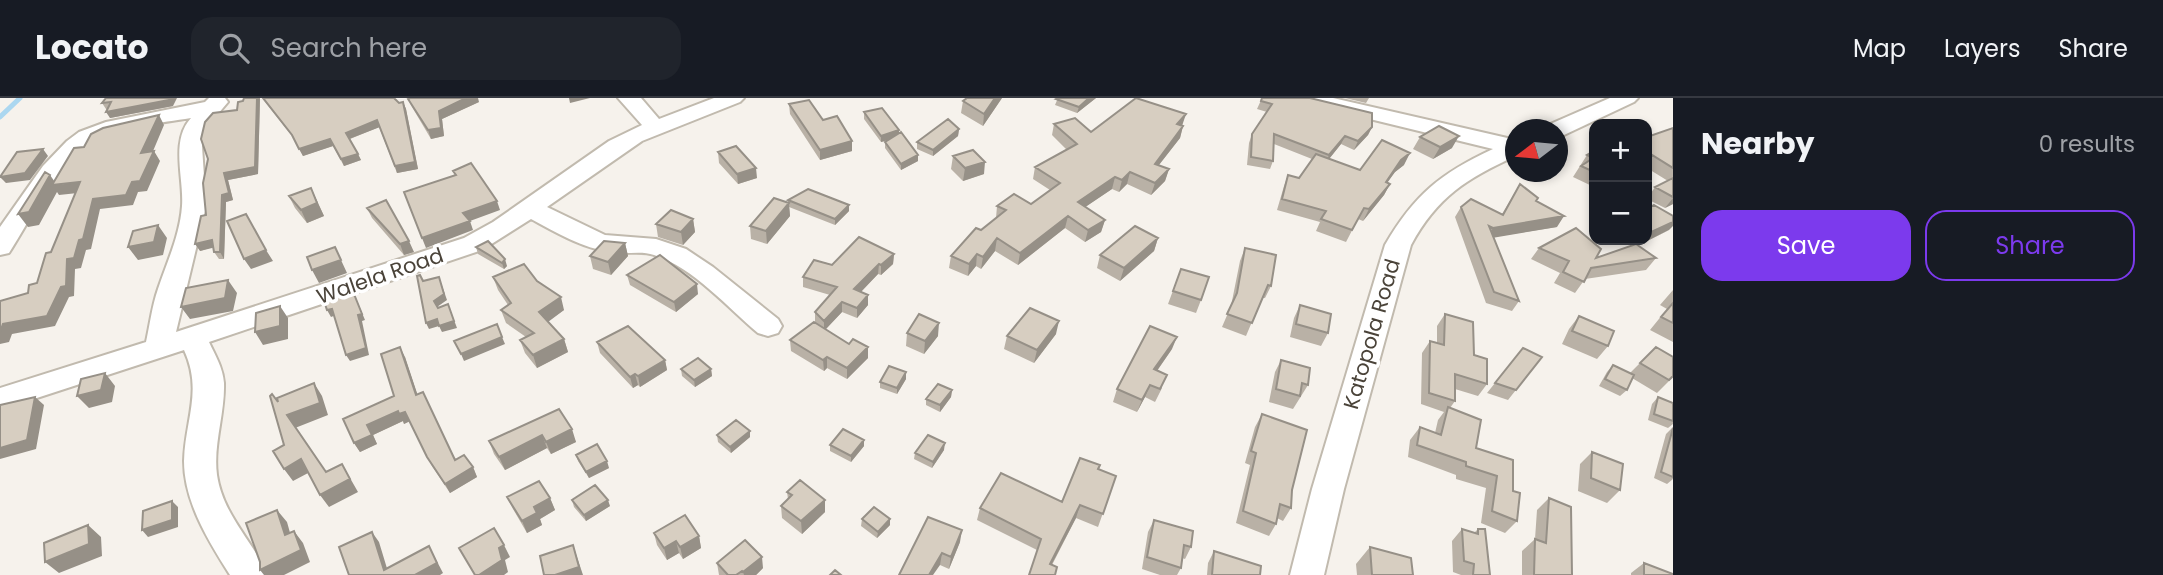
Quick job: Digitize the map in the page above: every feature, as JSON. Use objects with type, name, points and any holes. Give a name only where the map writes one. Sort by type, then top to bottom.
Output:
[{"type":"street","points":[[629,98],[656,128]]},
{"type":"street","name":"Walela Road","points":[[0,399],[371,280],[472,244],[502,228],[617,146],[733,98]]},
{"type":"street","points":[[1307,98],[1505,146]]},
{"type":"street","points":[[1568,125],[1626,98]]},
{"type":"street","points":[[0,247],[19,215],[73,148],[87,138],[111,129],[215,103]]},
{"type":"street","points":[[159,348],[170,293],[188,238],[194,207],[191,146],[195,127],[215,103]]},
{"type":"street","name":"Katopola Road","points":[[1307,575],[1328,489],[1398,245],[1410,221],[1426,200],[1454,178],[1505,153]]},
{"type":"street","points":[[530,208],[609,244],[650,245],[664,249],[703,275],[768,326]]},
{"type":"street","points":[[192,337],[209,381],[200,466],[214,518],[251,575]]},
{"type":"building","points":[[106,98],[170,98],[106,112],[111,102],[102,103]]},
{"type":"building","points":[[244,98],[257,98],[255,167],[224,173],[229,193],[222,195],[220,252],[214,252],[212,240],[195,244],[201,216],[206,215],[203,183],[208,159],[201,139],[205,122],[213,113],[237,110],[238,102]]},
{"type":"building","points":[[263,98],[394,98],[399,103],[403,102],[415,162],[395,166],[377,120],[346,133],[358,154],[341,159],[330,139],[299,149],[292,135]]},
{"type":"building","points":[[466,98],[439,111],[441,128],[428,130],[408,99]]},
{"type":"building","points":[[967,98],[995,98],[984,114],[963,101]]},
{"type":"building","points":[[1089,98],[1079,107],[1056,99]]},
{"type":"building","points":[[1136,98],[1186,114],[1177,124],[1183,126],[1155,164],[1169,169],[1155,183],[1130,172],[1122,180],[1115,177],[1078,202],[1105,220],[1088,230],[1068,216],[1020,253],[997,238],[983,257],[977,254],[969,264],[951,256],[976,228],[981,230],[1006,210],[997,206],[1014,194],[1031,204],[1060,183],[1035,167],[1077,144],[1054,124],[1075,118],[1091,132]]},
{"type":"building","points":[[1262,98],[1310,98],[1372,113],[1372,127],[1358,141],[1345,136],[1329,155],[1274,134],[1273,161],[1251,157],[1252,134],[1272,104],[1261,101]]},
{"type":"building","points":[[809,100],[823,120],[837,116],[852,141],[820,150],[789,104]]},
{"type":"building","points":[[882,108],[899,130],[881,136],[864,112]]},
{"type":"building","points":[[159,115],[141,153],[154,151],[140,181],[132,182],[126,195],[93,199],[83,239],[79,240],[74,258],[67,259],[66,286],[61,287],[47,316],[3,324],[0,332],[0,301],[28,293],[29,285],[37,283],[46,253],[51,252],[80,182],[52,185],[74,148],[84,147],[91,134],[103,128]]},
{"type":"building","points":[[948,119],[959,129],[933,150],[917,142]]},
{"type":"building","points":[[1439,126],[1459,136],[1440,147],[1420,137]]},
{"type":"building","points":[[1673,128],[1673,168],[1652,155],[1652,135]]},
{"type":"building","points":[[901,132],[918,155],[901,164],[885,142]]},
{"type":"building","points":[[1382,140],[1410,153],[1401,160],[1386,182],[1390,184],[1369,209],[1364,208],[1352,230],[1321,219],[1326,211],[1282,199],[1288,175],[1299,178],[1316,154],[1360,170]]},
{"type":"building","points":[[736,146],[756,168],[737,174],[718,152]]},
{"type":"building","points":[[43,149],[25,173],[0,177],[17,152]]},
{"type":"building","points":[[973,150],[985,162],[965,168],[953,156]]},
{"type":"building","points":[[1589,161],[1589,170],[1581,166]]},
{"type":"building","points":[[471,163],[497,201],[463,213],[470,221],[422,238],[404,192],[456,175],[453,171]]},
{"type":"building","points":[[45,172],[50,175],[29,212],[18,214]]},
{"type":"building","points":[[1673,178],[1673,197],[1655,187]]},
{"type":"building","points":[[1520,184],[1538,198],[1536,201],[1564,216],[1493,228],[1489,226],[1519,301],[1494,292],[1461,207],[1471,199],[1503,215]]},
{"type":"building","points":[[311,188],[317,203],[301,210],[289,196]]},
{"type":"building","points":[[808,189],[849,205],[835,219],[788,200]]},
{"type":"building","points":[[774,198],[789,203],[766,231],[750,226]]},
{"type":"building","points":[[386,200],[409,241],[400,244],[367,208]]},
{"type":"building","points":[[1652,206],[1673,216],[1673,222],[1652,232]]},
{"type":"building","points":[[671,210],[693,219],[681,232],[656,224]]},
{"type":"building","points":[[246,214],[266,250],[244,259],[227,221]]},
{"type":"building","points":[[158,225],[154,242],[128,247],[133,231]]},
{"type":"building","points":[[1135,226],[1158,238],[1124,268],[1100,255]]},
{"type":"building","points":[[1576,228],[1589,239],[1589,245],[1596,245],[1601,249],[1596,258],[1637,245],[1656,258],[1591,268],[1584,282],[1563,272],[1569,261],[1539,248]]},
{"type":"building","points":[[859,237],[894,254],[879,264],[854,289],[868,295],[857,308],[842,302],[824,321],[815,312],[837,287],[803,277],[814,260],[832,265]]},
{"type":"building","points":[[488,241],[505,259],[502,263],[476,247]]},
{"type":"building","points":[[604,241],[625,243],[608,262],[590,256]]},
{"type":"building","points":[[335,247],[341,260],[312,270],[307,257]]},
{"type":"building","points":[[1245,248],[1276,255],[1271,286],[1268,285],[1252,323],[1227,314],[1237,293]]},
{"type":"building","points":[[660,255],[697,284],[674,302],[627,275]]},
{"type":"building","points":[[524,264],[537,281],[561,297],[539,312],[564,339],[533,355],[520,340],[534,333],[501,310],[511,303],[493,277]]},
{"type":"building","points":[[1181,269],[1209,277],[1201,300],[1173,291]]},
{"type":"building","points":[[420,275],[423,281],[439,277],[444,294],[434,301],[438,308],[448,304],[454,321],[439,326],[437,319],[426,323],[417,276]]},
{"type":"building","points":[[228,280],[225,298],[181,307],[186,288]]},
{"type":"building","points":[[352,289],[362,314],[358,315],[366,348],[346,355],[332,309],[327,310],[323,298]]},
{"type":"building","points":[[1673,303],[1673,323],[1661,317]]},
{"type":"building","points":[[1300,305],[1331,314],[1328,333],[1296,324]]},
{"type":"building","points":[[280,306],[280,326],[255,332],[256,313]]},
{"type":"building","points":[[1030,308],[1059,321],[1037,350],[1007,336]]},
{"type":"building","points":[[919,314],[939,323],[925,341],[907,333]]},
{"type":"building","points":[[1445,314],[1473,322],[1474,355],[1487,359],[1487,384],[1455,374],[1455,401],[1429,393],[1430,341],[1444,345]]},
{"type":"building","points":[[1579,316],[1614,331],[1608,346],[1572,331]]},
{"type":"building","points":[[814,322],[849,344],[853,339],[868,347],[847,368],[827,357],[823,360],[790,340]]},
{"type":"building","points":[[497,324],[502,337],[461,354],[454,341]]},
{"type":"building","points":[[628,326],[665,360],[638,376],[635,374],[630,377],[597,342]]},
{"type":"building","points":[[1150,326],[1177,337],[1154,369],[1167,375],[1160,389],[1150,385],[1142,400],[1117,389]]},
{"type":"building","points":[[400,347],[416,395],[423,392],[455,460],[464,455],[473,467],[445,484],[427,457],[405,412],[399,414],[398,411],[367,425],[372,435],[354,443],[343,419],[394,396],[381,354]]},
{"type":"building","points":[[1656,347],[1673,357],[1673,376],[1669,380],[1640,363]]},
{"type":"building","points":[[1523,348],[1542,357],[1516,390],[1495,383]]},
{"type":"building","points":[[698,358],[711,369],[694,380],[681,369]]},
{"type":"building","points":[[1281,360],[1310,368],[1308,385],[1302,383],[1300,396],[1276,389]]},
{"type":"building","points":[[1613,365],[1634,375],[1627,390],[1605,379]]},
{"type":"building","points":[[889,366],[906,372],[897,388],[880,382]]},
{"type":"building","points":[[105,373],[101,390],[77,396],[81,379]]},
{"type":"building","points":[[314,383],[320,403],[287,415],[326,472],[342,464],[350,479],[320,495],[301,459],[284,469],[273,451],[284,445],[270,396],[272,394],[278,402],[277,398]]},
{"type":"building","points":[[938,384],[952,390],[940,405],[926,399]]},
{"type":"building","points":[[35,397],[27,440],[0,448],[0,405]]},
{"type":"building","points":[[1658,397],[1673,403],[1673,421],[1654,414]]},
{"type":"building","points":[[1448,407],[1481,420],[1476,448],[1513,460],[1513,491],[1520,493],[1517,521],[1492,511],[1497,476],[1417,445],[1420,427],[1441,435]]},
{"type":"building","points":[[559,409],[572,429],[546,442],[542,435],[499,457],[489,441]]},
{"type":"building","points":[[1262,414],[1307,430],[1292,490],[1291,508],[1280,504],[1276,524],[1243,511],[1256,453],[1251,451]]},
{"type":"building","points":[[736,420],[750,431],[730,447],[717,435]]},
{"type":"building","points":[[1673,428],[1673,477],[1661,472]]},
{"type":"building","points":[[843,429],[864,440],[851,456],[830,445]]},
{"type":"building","points":[[928,435],[945,443],[933,462],[915,453]]},
{"type":"building","points":[[597,444],[607,461],[586,472],[576,455]]},
{"type":"building","points":[[1592,452],[1623,464],[1620,490],[1591,478]]},
{"type":"building","points":[[1080,458],[1100,465],[1098,469],[1116,476],[1103,514],[1080,505],[1050,564],[1057,567],[1055,575],[1029,575],[1041,539],[980,508],[1001,473],[1062,502]]},
{"type":"building","points":[[800,480],[825,500],[801,521],[781,506],[792,495],[787,492]]},
{"type":"building","points":[[539,481],[550,498],[534,507],[537,513],[522,521],[507,497]]},
{"type":"building","points":[[595,485],[608,500],[584,515],[572,500]]},
{"type":"building","points":[[1549,498],[1571,507],[1572,575],[1534,575],[1535,539],[1546,543]]},
{"type":"building","points":[[172,501],[172,520],[142,530],[143,511]]},
{"type":"building","points":[[874,507],[890,519],[878,532],[862,519]]},
{"type":"building","points":[[277,510],[285,535],[294,531],[301,550],[260,570],[260,562],[246,523]]},
{"type":"building","points":[[685,515],[699,536],[680,547],[676,541],[664,548],[654,533]]},
{"type":"building","points":[[928,517],[962,530],[951,557],[942,553],[929,575],[899,575]]},
{"type":"building","points":[[1154,520],[1193,531],[1191,547],[1184,545],[1181,568],[1147,557]]},
{"type":"building","points":[[88,525],[89,544],[45,562],[44,543]]},
{"type":"building","points":[[494,528],[504,545],[499,548],[502,560],[475,575],[459,548]]},
{"type":"building","points":[[1462,529],[1478,534],[1478,529],[1485,529],[1490,575],[1473,575],[1474,564],[1464,561]]},
{"type":"building","points":[[372,532],[384,570],[429,546],[437,563],[415,575],[349,575],[339,547]]},
{"type":"building","points":[[745,540],[762,557],[743,572],[728,575],[717,563]]},
{"type":"building","points":[[573,545],[579,567],[555,575],[544,575],[540,556]]},
{"type":"building","points":[[1370,547],[1411,558],[1413,575],[1372,575]]},
{"type":"building","points":[[1214,551],[1261,566],[1260,575],[1212,575]]},
{"type":"building","points":[[1644,563],[1673,574],[1673,575],[1644,575]]},
{"type":"waterway","points":[[0,117],[20,98]]}]
